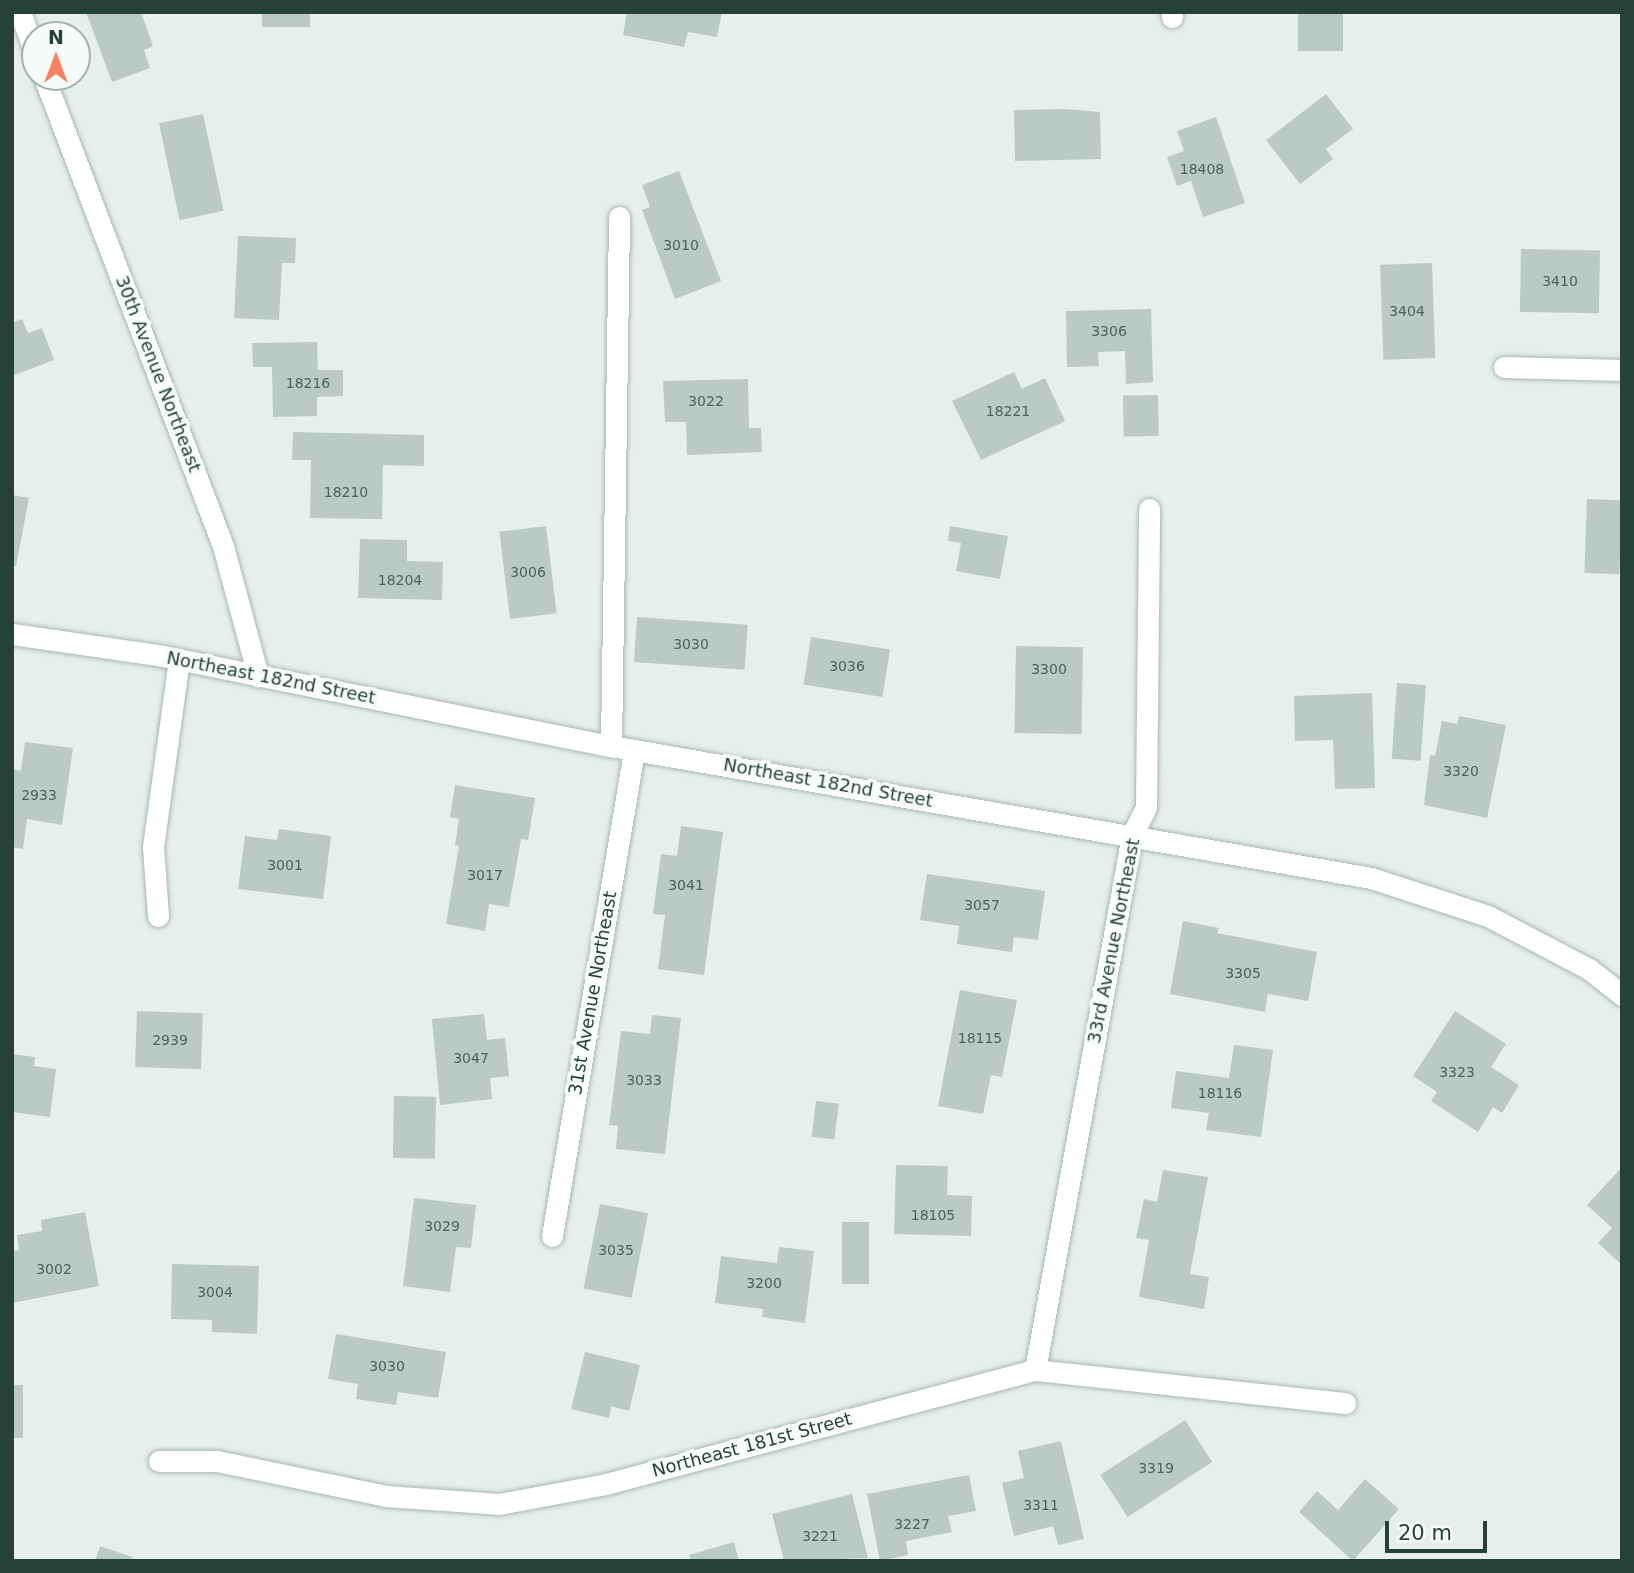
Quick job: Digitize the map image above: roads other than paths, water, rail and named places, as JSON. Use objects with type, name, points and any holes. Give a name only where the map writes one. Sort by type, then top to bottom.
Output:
[{"type":"street","name":"30th Avenue Northeast","points":[[49,91],[223,546],[258,676]]},
{"type":"street","points":[[611,746],[620,217]]},
{"type":"street","points":[[1504,367],[1622,370]]},
{"type":"street","name":"33rd Avenue Northeast","points":[[1035,1370],[1132,835],[1146,807],[1149,509]]},
{"type":"street","name":"Northeast 182nd Street","points":[[12,634],[179,659],[611,746],[1371,878],[1488,916],[1589,969],[1622,995]]},
{"type":"street","points":[[158,916],[153,847],[179,659]]},
{"type":"street","name":"31st Avenue Northeast","points":[[552,1236],[634,750]]},
{"type":"street","name":"Northeast 181st Street","points":[[159,1461],[217,1461],[386,1496],[499,1504],[606,1484],[1035,1370],[1345,1403]]}]
